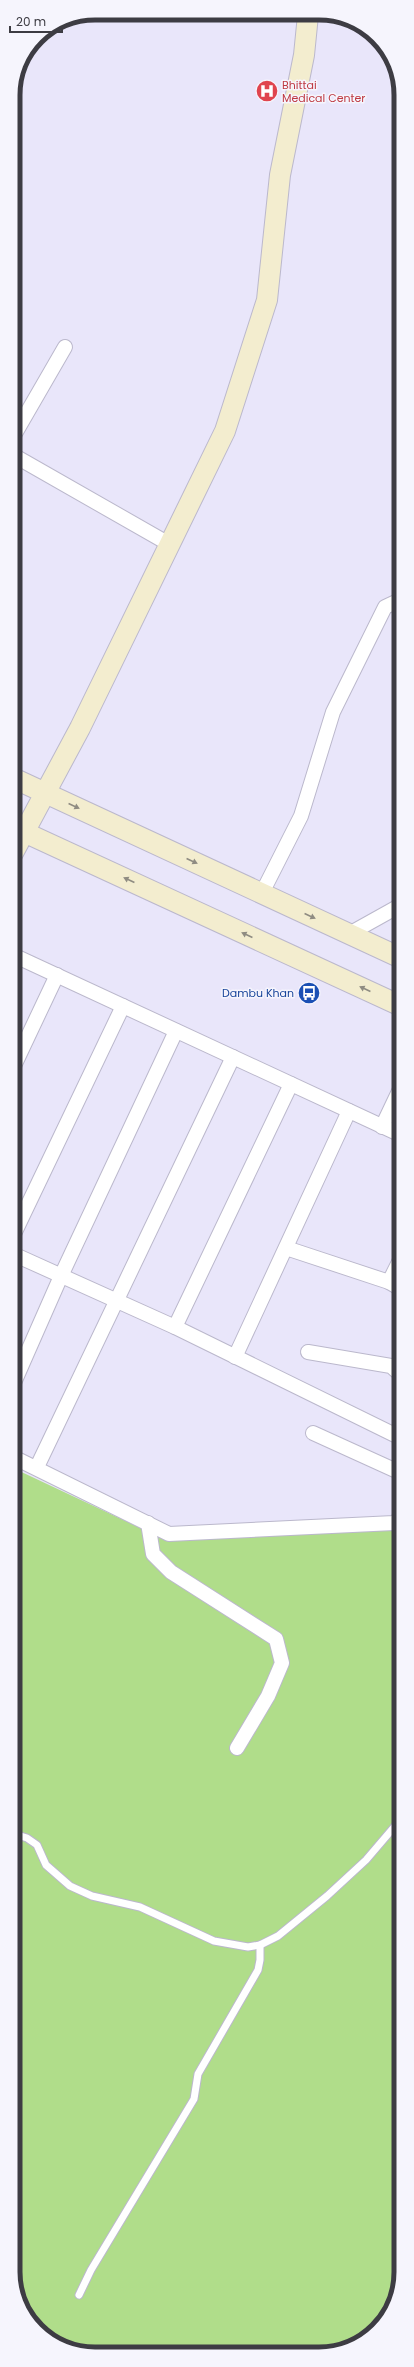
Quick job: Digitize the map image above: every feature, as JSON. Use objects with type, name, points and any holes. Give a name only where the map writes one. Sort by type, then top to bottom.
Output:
[{"type":"street","points":[[20,826],[44,792],[80,728],[225,431],[267,300],[280,175],[304,55],[308,20]]},
{"type":"street","points":[[20,425],[65,347]]},
{"type":"street","points":[[20,459],[169,544]]},
{"type":"street","points":[[262,894],[301,816],[333,712],[385,607],[394,603]]},
{"type":"street","points":[[20,781],[394,955]]},
{"type":"street","points":[[20,830],[394,1003]]},
{"type":"street","points":[[349,934],[394,909]]},
{"type":"street","points":[[20,958],[394,1132]]},
{"type":"street","points":[[20,1053],[57,975]]},
{"type":"street","points":[[20,1221],[122,1006]]},
{"type":"street","points":[[20,1371],[61,1276],[176,1031]]},
{"type":"street","points":[[37,1467],[233,1057]]},
{"type":"street","points":[[175,1327],[291,1084]]},
{"type":"street","points":[[382,1127],[394,1102]]},
{"type":"street","points":[[235,1357],[348,1111]]},
{"type":"street","points":[[286,1248],[394,1286]]},
{"type":"street","points":[[20,1257],[175,1327],[394,1435]]},
{"type":"street","points":[[308,1352],[391,1366],[394,1369]]},
{"type":"street","points":[[313,1433],[394,1470]]},
{"type":"street","points":[[20,1460],[169,1534],[394,1523]]},
{"type":"street","points":[[148,1523],[153,1554],[171,1572],[276,1638],[282,1663],[268,1696],[237,1748]]},
{"type":"lane","points":[[20,1836],[27,1838],[37,1845],[46,1865],[70,1886],[92,1896],[140,1907],[214,1941],[248,1947],[260,1945],[278,1936],[366,1860],[394,1827]]},
{"type":"lane","points":[[79,2296],[91,2270],[194,2099],[198,2074],[258,1970],[260,1945]]},
{"type":"green space","points":[[20,1471],[166,1540],[394,1524],[393,2287],[386,2305],[375,2322],[357,2337],[339,2344],[319,2347],[80,2346],[62,2339],[45,2328],[35,2318],[23,2292],[20,2272]]},
{"type":"place","name":"Bhittai Medical Center","points":[[267,91]]},
{"type":"place","name":"Dambu Khan","points":[[309,993]]}]
